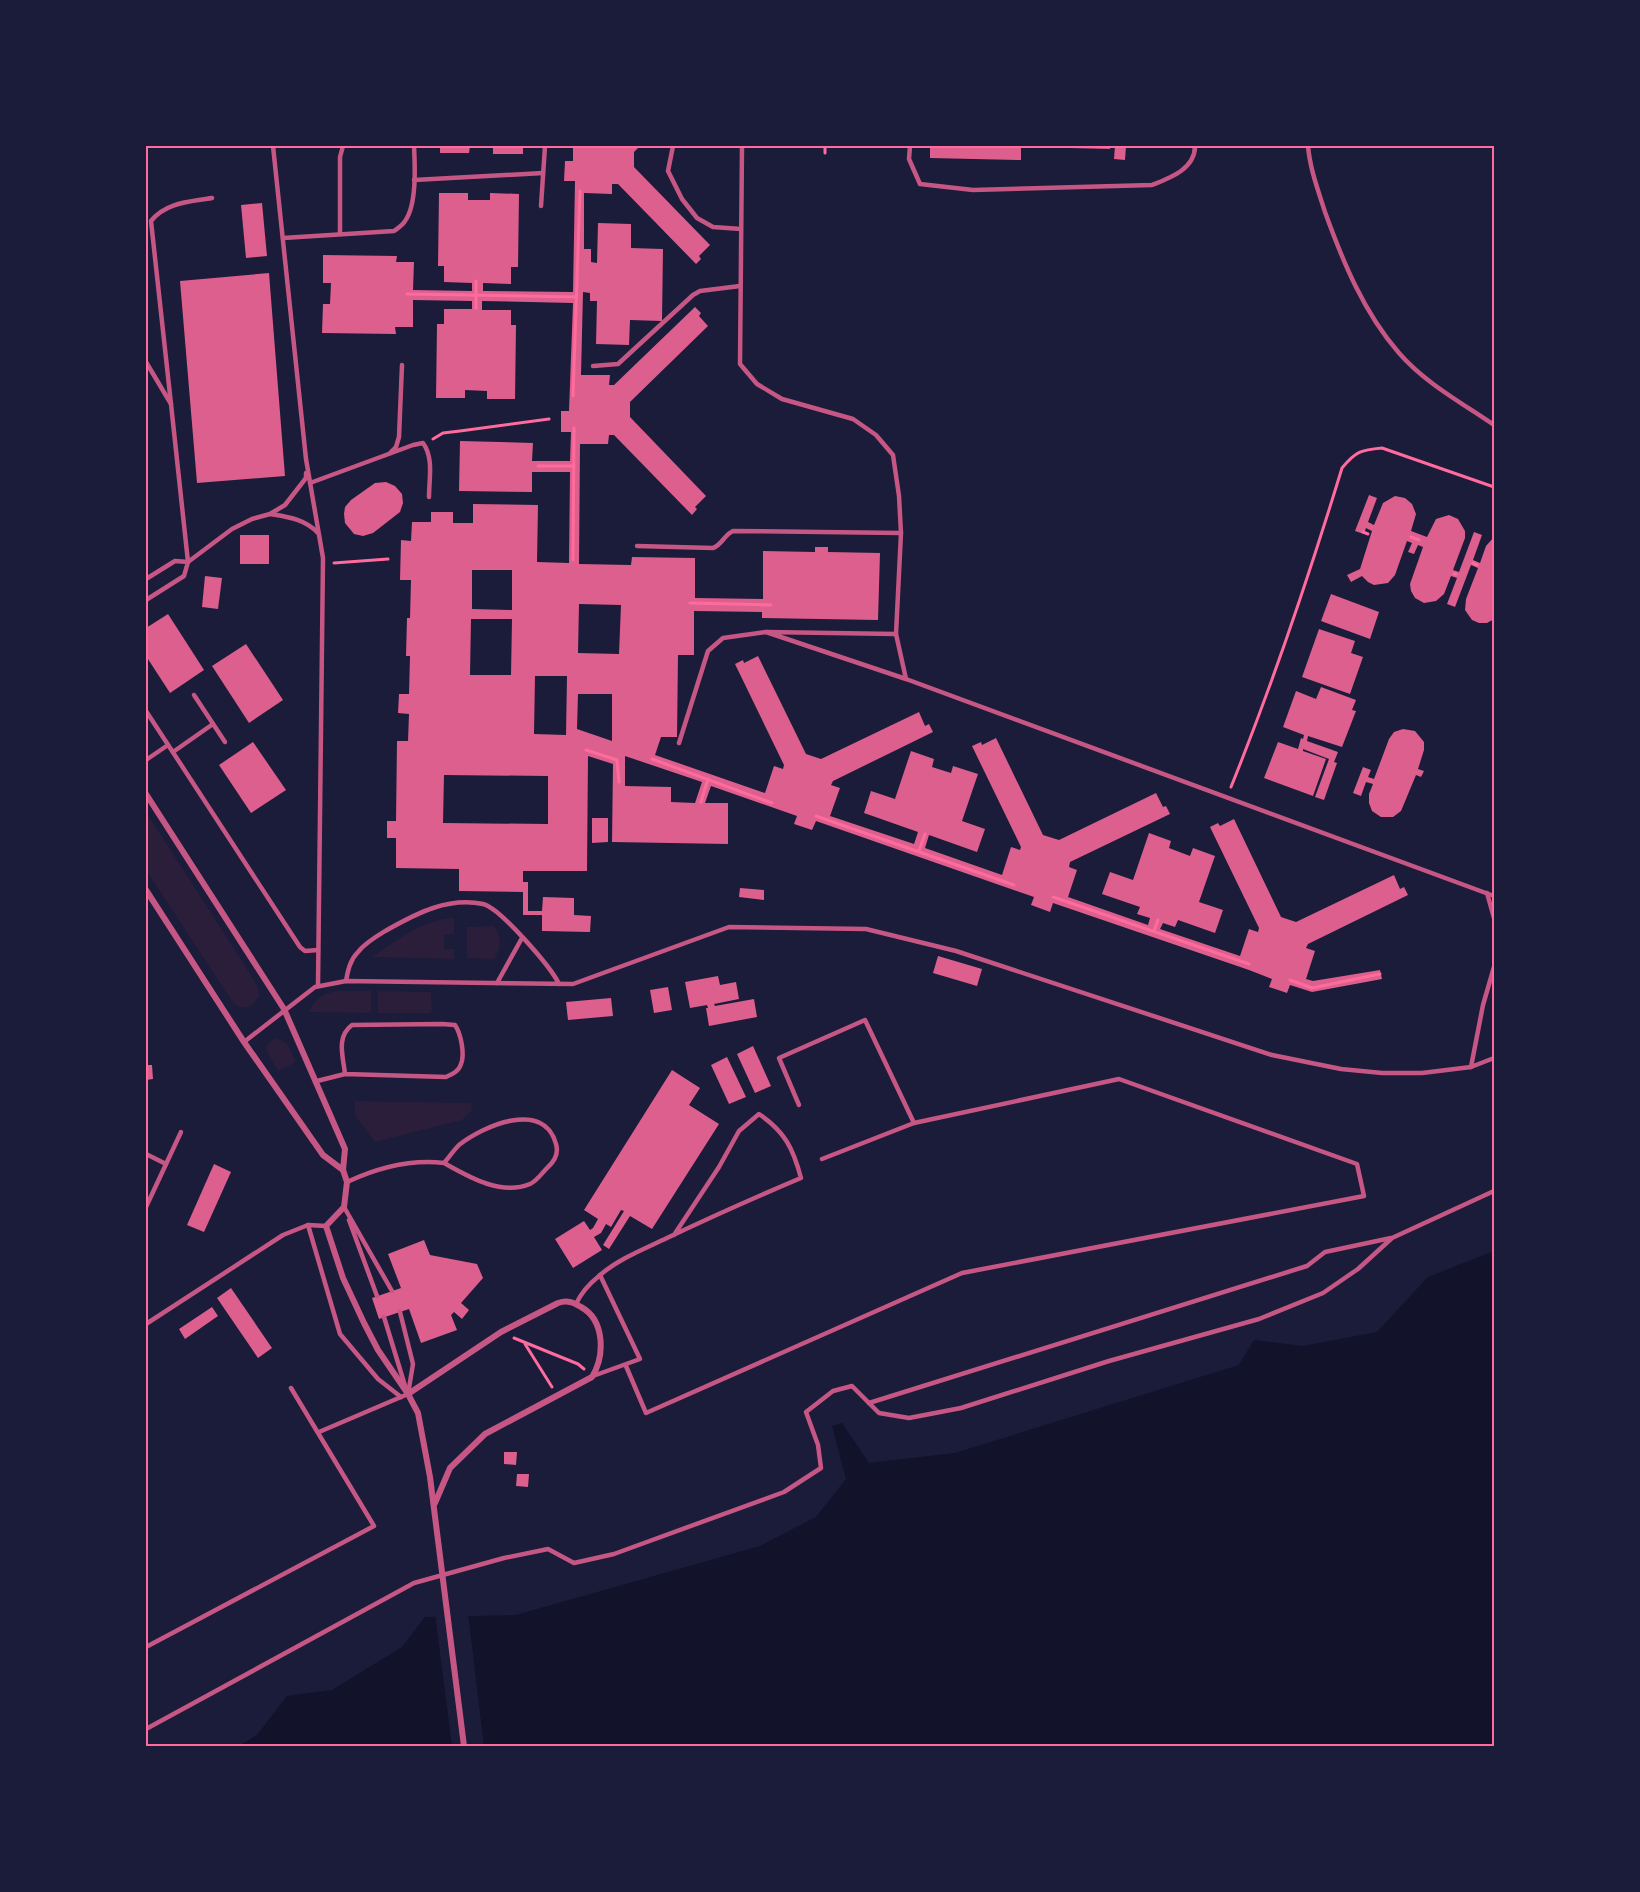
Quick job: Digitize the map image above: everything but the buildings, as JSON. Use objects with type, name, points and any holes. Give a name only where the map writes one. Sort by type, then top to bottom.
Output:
[{"type":"street","points":[[146,794],[284,1010],[345,1149],[343,1170],[347,1182],[344,1207],[326,1226],[343,1278],[364,1323],[404,1395],[417,1413],[433,1506],[464,1746]]},
{"type":"street","points":[[146,890],[244,1042],[322,1155],[343,1170]]},
{"type":"street","points":[[404,1395],[501,1332],[558,1303],[566,1301],[576,1304],[587,1310],[596,1320],[600,1335],[597,1369],[592,1377],[485,1434],[450,1468],[433,1506]]},
{"type":"lane","points":[[273,146],[306,459],[323,563],[318,986]]},
{"type":"lane","points":[[340,234],[340,157],[343,146]]},
{"type":"lane","points":[[283,238],[394,231],[405,223],[411,211],[414,146]]},
{"type":"lane","points":[[542,206],[545,146]]},
{"type":"lane","points":[[673,146],[668,171],[682,199],[697,218],[713,226],[741,229]]},
{"type":"lane","points":[[742,146],[740,364],[757,384],[782,399],[853,419],[876,435],[893,455],[901,533],[896,634],[906,679]]},
{"type":"lane","points":[[910,146],[909,159],[921,183],[974,189],[1152,185],[1179,174],[1195,154],[1195,146]]},
{"type":"lane","points":[[1308,146],[1313,177],[1340,253],[1370,314],[1407,361],[1431,382],[1494,424]]},
{"type":"lane","points":[[414,180],[543,173]]},
{"type":"lane","points":[[146,600],[184,576],[188,562],[152,221],[158,213],[169,207],[212,198]]},
{"type":"lane","points":[[593,366],[618,364],[700,291],[740,286]]},
{"type":"lane","points":[[146,362],[171,404]]},
{"type":"lane","points":[[388,455],[396,447],[399,437],[402,366]]},
{"type":"lane","points":[[310,483],[423,443],[429,451],[430,459],[429,497]]},
{"type":"lane","points":[[146,579],[175,561],[188,562],[232,530],[285,505],[306,478],[306,459]]},
{"type":"lane","points":[[270,514],[311,525],[318,533]]},
{"type":"lane","points":[[637,546],[713,548],[719,546],[726,534],[733,531],[901,533]]},
{"type":"lane","points":[[679,743],[708,651],[723,638],[766,632],[896,634]]},
{"type":"lane","points":[[766,632],[906,679],[1494,896]]},
{"type":"lane","points":[[194,695],[225,742]]},
{"type":"lane","points":[[146,711],[300,946],[305,951],[318,950]]},
{"type":"lane","points":[[173,752],[213,724]]},
{"type":"lane","points":[[146,760],[168,746]]},
{"type":"lane","points":[[1487,893],[1494,918]]},
{"type":"lane","points":[[346,981],[349,965],[358,951],[372,939],[413,915],[435,906],[462,903],[485,904],[498,912],[544,961],[559,984]]},
{"type":"lane","points":[[244,1042],[318,986],[346,981],[573,984],[729,927],[866,929],[956,951],[1272,1055],[1341,1069],[1382,1073],[1422,1073],[1471,1067],[1494,1058]]},
{"type":"lane","points":[[497,983],[522,938]]},
{"type":"lane","points":[[1471,1067],[1483,1005],[1494,967]]},
{"type":"lane","points":[[799,1105],[779,1058],[865,1020],[914,1123]]},
{"type":"lane","points":[[317,1081],[345,1074],[446,1077],[457,1072],[462,1063],[460,1032],[455,1025],[442,1024],[352,1025],[343,1034],[341,1041],[345,1074]]},
{"type":"lane","points":[[626,1366],[646,1413],[962,1273],[1364,1196],[1357,1164],[1119,1079],[914,1123],[822,1159]]},
{"type":"lane","points":[[576,1304],[581,1293],[600,1275],[627,1257],[801,1178],[795,1154],[777,1126],[759,1114],[740,1131],[674,1235]]},
{"type":"lane","points":[[347,1182],[368,1173],[424,1161],[444,1163],[494,1186],[508,1189],[532,1183],[555,1161],[557,1146],[549,1130],[534,1120],[514,1119],[483,1131],[459,1146],[444,1163]]},
{"type":"lane","points":[[146,1207],[181,1132]]},
{"type":"lane","points":[[146,1154],[166,1164]]},
{"type":"lane","points":[[869,1403],[1307,1266],[1325,1252],[1392,1238],[1494,1191]]},
{"type":"lane","points":[[344,1207],[392,1291]]},
{"type":"lane","points":[[344,1207],[376,1296]]},
{"type":"lane","points":[[146,1324],[283,1234],[308,1225],[326,1226]]},
{"type":"lane","points":[[308,1225],[340,1334],[378,1378],[404,1395]]},
{"type":"lane","points":[[146,1729],[414,1583],[504,1558],[548,1549],[574,1563],[614,1554],[784,1492],[821,1468],[818,1445],[806,1412],[833,1391],[852,1386],[879,1413],[909,1418],[961,1408],[1259,1319],[1323,1293],[1358,1269],[1392,1238]]},
{"type":"lane","points":[[592,1377],[640,1359],[600,1275]]},
{"type":"lane","points":[[400,1312],[413,1364],[404,1395]]},
{"type":"lane","points":[[384,1317],[404,1395]]},
{"type":"lane","points":[[146,1647],[374,1526],[291,1388]]},
{"type":"lane","points":[[319,1432],[404,1395]]},
{"type":"path","points":[[825,146],[825,153]]},
{"type":"path","points":[[573,396],[580,191]]},
{"type":"path","points":[[476,281],[476,308]]},
{"type":"path","points":[[572,290],[577,290]]},
{"type":"path","points":[[407,294],[576,297]]},
{"type":"path","points":[[423,443],[443,433],[549,419]]},
{"type":"path","points":[[573,560],[574,428]]},
{"type":"path","points":[[1227,797],[1256,726],[1307,580],[1342,468],[1352,455],[1366,449],[1382,448],[1494,486]]},
{"type":"path","points":[[538,466],[574,466]]},
{"type":"path","points":[[1363,532],[1368,534]]},
{"type":"path","points":[[1411,537],[1419,540]]},
{"type":"path","points":[[323,563],[388,560]]},
{"type":"path","points":[[1473,563],[1477,565]]},
{"type":"path","points":[[690,603],[771,604]]},
{"type":"path","points":[[586,750],[617,760],[619,782]]},
{"type":"path","points":[[652,759],[772,803]]},
{"type":"path","points":[[701,802],[708,779]]},
{"type":"path","points":[[816,816],[1014,885]]},
{"type":"path","points":[[919,851],[925,834]]},
{"type":"path","points":[[1053,897],[1249,964]]},
{"type":"path","points":[[1154,932],[1158,920]]},
{"type":"path","points":[[1290,980],[1312,988],[1380,975]]},
{"type":"path","points":[[501,1332],[578,1364],[592,1377]]},
{"type":"path","points":[[524,1342],[557,1395]]},
{"type":"shaded area","points":[[146,812],[258,987],[259,997],[251,1006],[242,1008],[234,1004],[146,870]]},
{"type":"shaded area","points":[[454,918],[454,934],[444,935],[444,949],[454,949],[454,959],[372,957],[421,926],[442,919]]},
{"type":"shaded area","points":[[494,926],[500,942],[494,959],[467,958],[467,927]]},
{"type":"shaded area","points":[[337,991],[371,991],[371,1013],[309,1012],[320,997]]},
{"type":"shaded area","points":[[378,991],[431,992],[432,1010],[430,1013],[378,1013]]},
{"type":"shaded area","points":[[276,1038],[287,1043],[296,1062],[278,1071],[266,1049],[269,1042]]},
{"type":"shaded area","points":[[355,1101],[471,1103],[472,1110],[462,1120],[375,1142],[355,1115]]},
{"type":"shaded area","points":[[1494,1251],[1494,1746],[239,1746],[257,1735],[287,1696],[332,1690],[402,1647],[425,1617],[516,1615],[760,1546],[816,1517],[846,1479],[832,1426],[842,1423],[869,1463],[955,1453],[1239,1365],[1254,1340],[1303,1346],[1377,1332],[1428,1277]]},
{"type":"pier","points":[[468,1613],[484,1746],[452,1746],[435,1614]]}]
